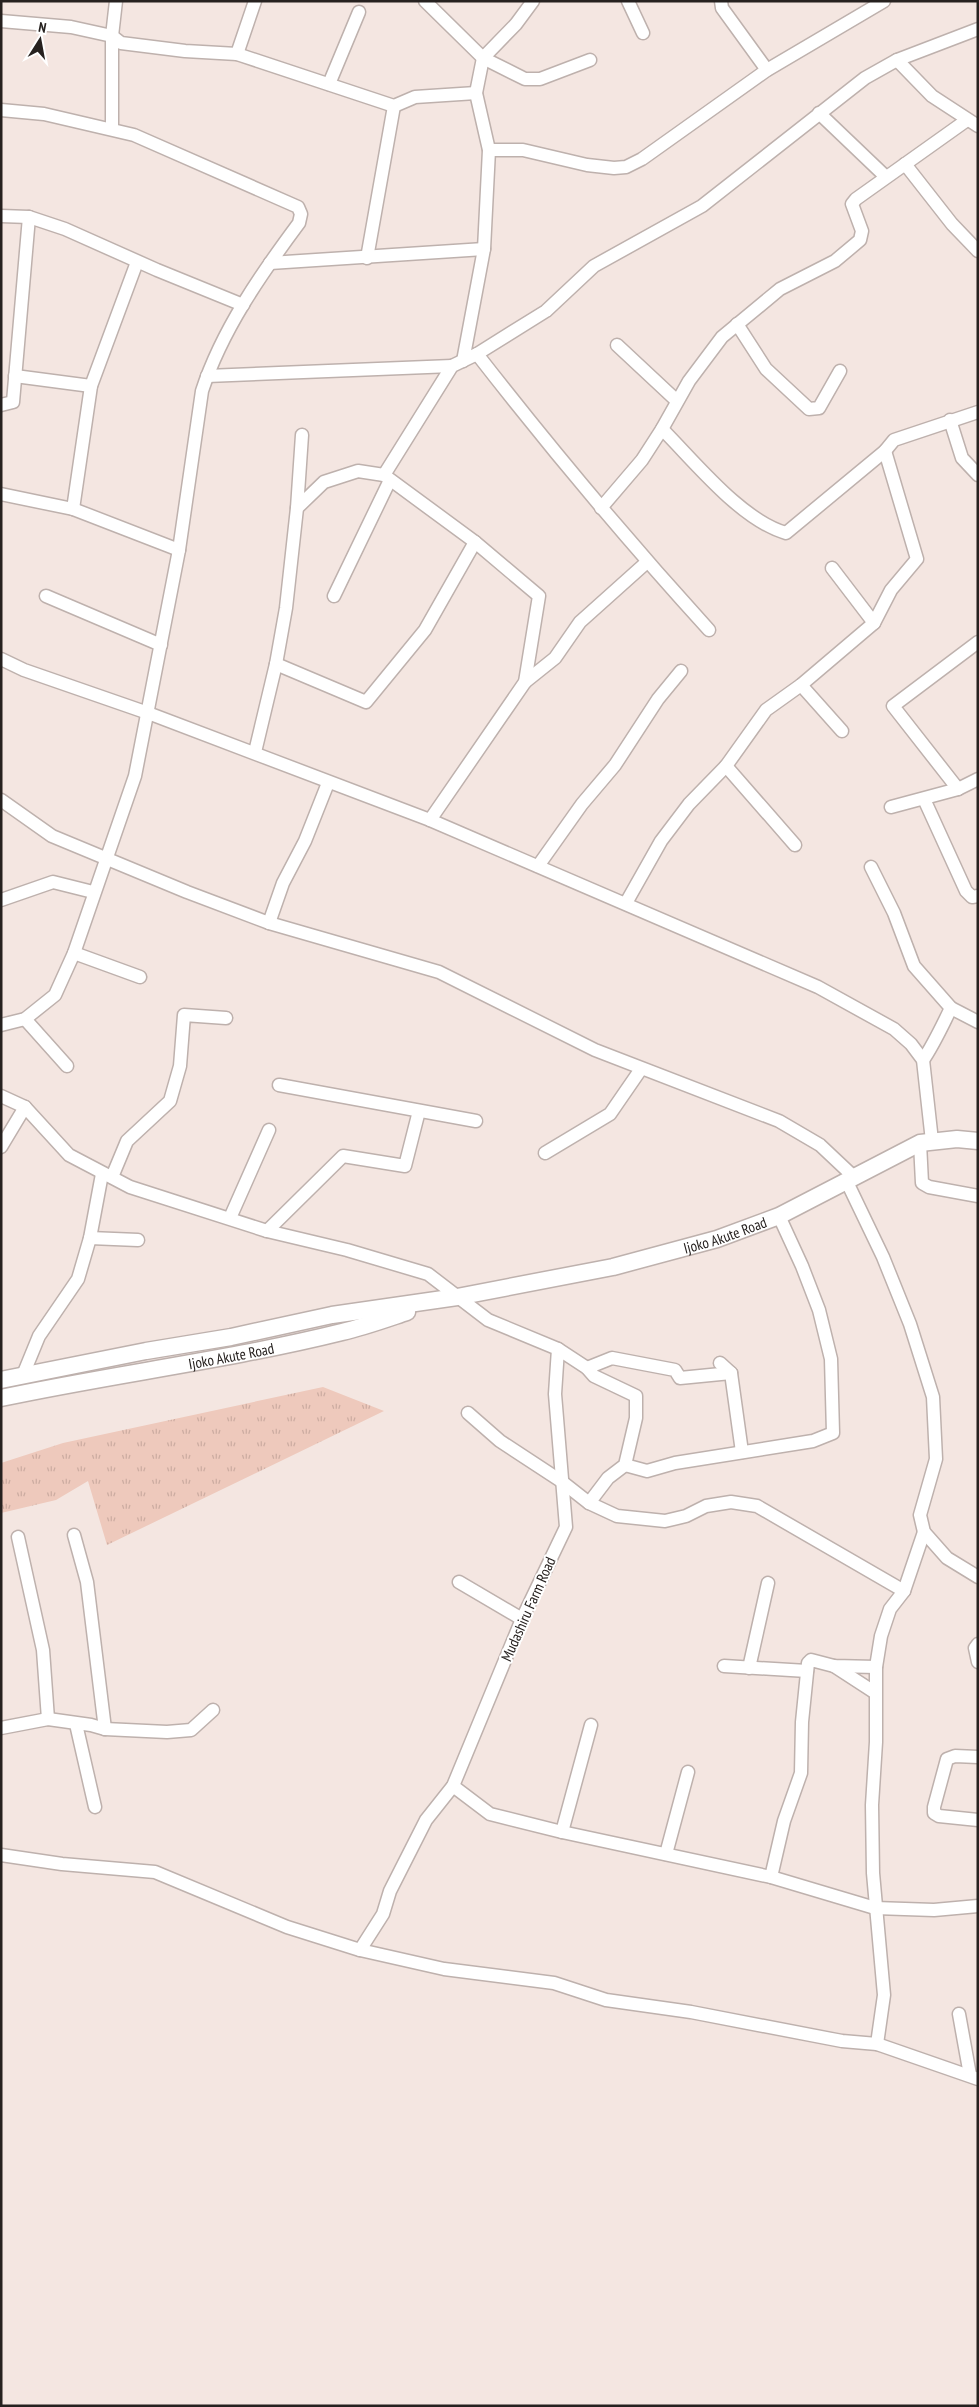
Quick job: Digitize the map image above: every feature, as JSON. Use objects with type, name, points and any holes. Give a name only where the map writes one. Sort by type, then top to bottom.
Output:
[{"type":"main road","name":"Ijoko Akute Road","points":[[1,1380],[146,1351],[232,1337],[332,1315],[457,1297],[613,1268],[717,1239],[779,1216],[926,1142],[957,1139],[978,1141]]},
{"type":"main road","name":"Ijoko Akute Road","points":[[1,1398],[238,1354],[343,1332],[457,1297]]},
{"type":"street","points":[[112,128],[112,36],[116,1]]},
{"type":"street","points":[[237,54],[256,1]]},
{"type":"street","points":[[425,1],[483,58],[525,79],[532,80],[590,60]]},
{"type":"street","points":[[334,596],[387,478],[458,363],[484,249],[489,150],[476,93],[483,58],[516,24],[534,1]]},
{"type":"street","points":[[628,1],[644,33]]},
{"type":"street","points":[[721,1],[722,8],[767,70]]},
{"type":"street","points":[[489,150],[523,150],[587,165],[626,167],[642,159],[767,70],[884,1]]},
{"type":"street","points":[[329,84],[359,12]]},
{"type":"street","points":[[1,21],[71,27],[112,36],[121,43],[185,51],[237,54],[394,106],[416,98],[476,93]]},
{"type":"street","points":[[207,376],[458,363],[477,354],[546,311],[594,266],[702,206],[865,78],[897,60],[978,29]]},
{"type":"street","points":[[601,508],[632,472],[662,429],[677,400],[710,350],[737,324],[780,289],[835,261],[860,240],[862,231],[852,204],[856,199],[885,176],[972,123],[932,96],[897,60]]},
{"type":"street","points":[[367,258],[394,106]]},
{"type":"street","points":[[1,110],[44,114],[112,128],[134,135],[298,207],[301,214],[299,223],[243,305],[207,376],[202,391],[193,445],[180,550],[135,776],[107,858],[93,892],[74,953],[55,995],[25,1019],[1,1025]]},
{"type":"street","points":[[819,113],[885,176]]},
{"type":"street","points":[[905,164],[952,224],[978,251]]},
{"type":"street","points":[[1,216],[29,217],[88,238],[138,262],[243,305]]},
{"type":"street","points":[[1,405],[13,402],[29,217]]},
{"type":"street","points":[[270,263],[484,249]]},
{"type":"street","points":[[73,509],[92,386],[138,262]]},
{"type":"street","points":[[737,324],[766,370],[809,409],[819,408],[840,371]]},
{"type":"street","points":[[617,345],[677,400]]},
{"type":"street","points":[[477,354],[529,421],[601,508],[709,630]]},
{"type":"street","points":[[15,376],[92,386]]},
{"type":"street","points":[[662,429],[744,511],[766,526],[786,533],[885,451],[894,440],[978,412]]},
{"type":"street","points":[[950,420],[962,458],[978,475]]},
{"type":"street","points":[[255,752],[276,664],[286,608],[297,508],[302,435]]},
{"type":"street","points":[[626,904],[661,841],[689,804],[726,766],[766,710],[801,685],[874,623],[891,590],[917,559],[885,451]]},
{"type":"street","points":[[297,508],[324,482],[358,471],[387,478],[475,542],[539,596],[525,682]]},
{"type":"street","points":[[1,494],[73,509],[180,550]]},
{"type":"street","points":[[276,664],[366,702],[425,630],[475,542]]},
{"type":"street","points":[[430,820],[525,682],[555,658],[580,622],[647,562]]},
{"type":"street","points":[[832,568],[874,623]]},
{"type":"street","points":[[46,596],[161,645]]},
{"type":"street","points":[[958,789],[893,706],[978,642]]},
{"type":"street","points":[[1,659],[24,670],[255,752],[328,783],[430,820],[818,987],[894,1029],[911,1044],[923,1060],[926,1142],[922,1183],[929,1188],[978,1196]]},
{"type":"street","points":[[538,866],[582,804],[615,765],[658,699],[681,671]]},
{"type":"street","points":[[801,685],[842,731]]},
{"type":"street","points":[[726,766],[795,845]]},
{"type":"street","points":[[891,807],[958,789],[978,779]]},
{"type":"street","points":[[269,923],[283,883],[305,841],[328,783]]},
{"type":"street","points":[[924,799],[966,891],[972,897],[978,896]]},
{"type":"street","points":[[1,800],[52,836],[187,892],[269,923],[439,972],[542,1025],[641,1069],[779,1121],[820,1145],[850,1180],[887,1265],[913,1332],[933,1397],[936,1459],[920,1514],[924,1532],[947,1558],[976,1572]]},
{"type":"street","points":[[871,867],[894,913],[914,966],[951,1008],[978,1022]]},
{"type":"street","points":[[1,900],[53,882],[93,892]]},
{"type":"street","points":[[74,953],[140,978]]},
{"type":"street","points":[[923,1060],[931,1049],[951,1008]]},
{"type":"street","points":[[23,1375],[39,1336],[78,1279],[107,1175],[127,1141],[170,1101],[180,1066],[184,1015],[226,1018]]},
{"type":"street","points":[[25,1019],[67,1066]]},
{"type":"street","points":[[545,1153],[610,1114],[641,1069]]},
{"type":"street","points":[[279,1085],[476,1120]]},
{"type":"street","points":[[1,1096],[25,1107],[69,1155],[130,1187],[267,1231],[347,1250],[428,1274],[488,1320],[558,1349],[587,1368],[594,1376],[636,1396],[636,1418],[626,1466],[608,1478],[589,1503]]},
{"type":"street","points":[[1,1147],[25,1107]]},
{"type":"street","points":[[267,1231],[343,1156],[404,1166],[419,1111]]},
{"type":"street","points":[[230,1218],[269,1130]]},
{"type":"street","points":[[626,1466],[647,1471],[675,1463],[813,1441],[833,1433],[831,1359],[819,1310],[802,1266],[779,1216]]},
{"type":"street","points":[[90,1238],[138,1240]]},
{"type":"street","name":"Mudashiru Farm Road","points":[[360,1950],[383,1914],[390,1891],[426,1820],[454,1786],[522,1619],[566,1527],[555,1394],[558,1349]]},
{"type":"street","points":[[587,1368],[612,1358],[675,1370],[680,1378],[731,1373]]},
{"type":"street","points":[[720,1363],[731,1373],[742,1452]]},
{"type":"street","points":[[468,1413],[500,1441],[561,1481],[589,1503],[617,1516],[665,1521],[686,1516],[706,1506],[731,1502],[757,1506],[904,1592]]},
{"type":"street","points":[[877,2044],[884,1995],[875,1908],[872,1804],[876,1742],[874,1692],[876,1667],[881,1636],[890,1609],[904,1592],[924,1532]]},
{"type":"street","points":[[74,1535],[86,1582],[105,1729]]},
{"type":"street","points":[[18,1538],[43,1650],[48,1719]]},
{"type":"street","points":[[459,1582],[522,1619]]},
{"type":"street","points":[[749,1668],[768,1583]]},
{"type":"street","points":[[978,1644],[975,1648],[978,1662]]},
{"type":"street","points":[[771,1877],[784,1821],[801,1772],[802,1722],[807,1671],[811,1660],[834,1666],[876,1667]]},
{"type":"street","points":[[724,1666],[807,1671]]},
{"type":"street","points":[[834,1666],[874,1692]]},
{"type":"street","points":[[1,1728],[48,1719],[91,1725],[105,1729],[167,1732],[191,1730],[213,1710]]},
{"type":"street","points":[[76,1724],[94,1807]]},
{"type":"street","points":[[562,1832],[591,1725]]},
{"type":"street","points":[[978,1757],[955,1756],[947,1759],[934,1807],[934,1813],[939,1816],[978,1820]]},
{"type":"street","points":[[666,1854],[688,1772]]},
{"type":"street","points":[[454,1786],[490,1814],[562,1832],[771,1877],[875,1908],[934,1910],[978,1906]]},
{"type":"street","points":[[1,1855],[62,1864],[155,1872],[287,1928],[360,1950],[444,1969],[554,1983],[606,2000],[691,2012],[842,2041],[877,2044],[974,2077]]},
{"type":"street","points":[[959,2014],[974,2077]]},
{"type":"green space","points":[[323,1387],[384,1411],[107,1545],[88,1481],[56,1500],[1,1513],[1,1463],[63,1443]]}]
